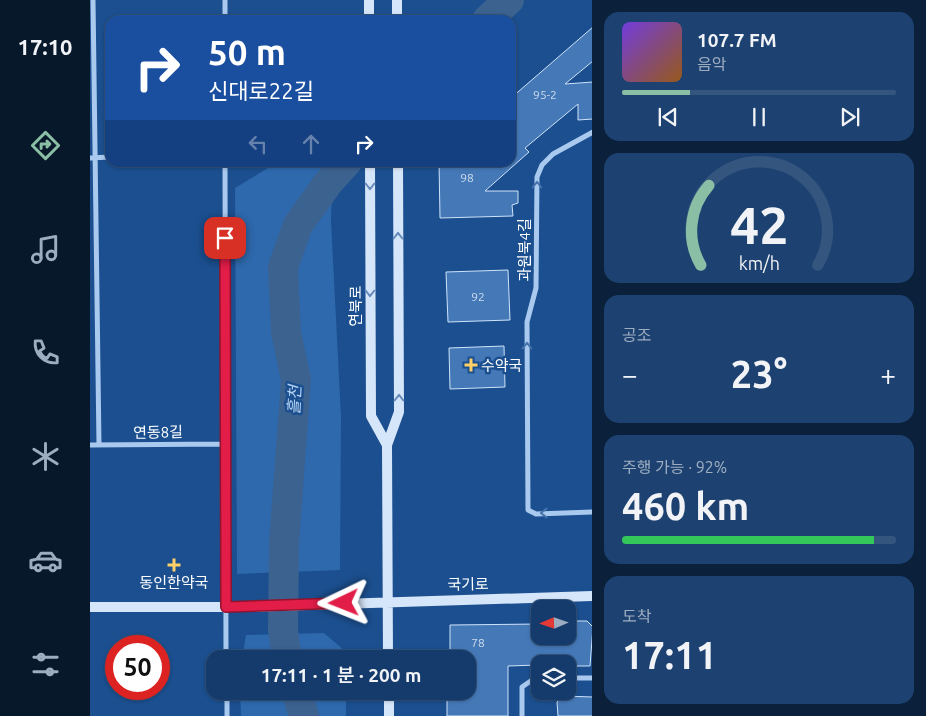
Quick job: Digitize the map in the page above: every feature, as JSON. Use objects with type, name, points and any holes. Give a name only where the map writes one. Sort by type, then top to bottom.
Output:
[{"type":"main road","points":[[369,0],[369,15]]},
{"type":"main road","points":[[397,0],[397,15]]},
{"type":"main road","name":"연북로","points":[[370,167],[371,416],[387,445]]},
{"type":"main road","name":"연북로","points":[[388,650],[387,445],[399,412],[398,167]]},
{"type":"main road","name":"국기로","points":[[90,607],[244,607],[592,596]]},
{"type":"main road","points":[[389,700],[389,716]]},
{"type":"street","points":[[93,0],[92,158],[99,445]]},
{"type":"street","points":[[225,0],[225,15]]},
{"type":"street","name":"과원북4길","points":[[592,132],[553,154],[542,165],[537,176],[536,288],[527,322],[527,332],[528,510],[536,514],[592,512]]},
{"type":"street","points":[[92,158],[105,157]]},
{"type":"street","points":[[225,167],[226,650]]},
{"type":"street","name":"연동8길","points":[[90,445],[226,444]]},
{"type":"street","points":[[576,678],[592,678]]},
{"type":"street","points":[[522,716],[522,687],[531,681]]},
{"type":"street","points":[[226,700],[227,716]]},
{"type":"shaded area","points":[[269,167],[333,167],[331,221],[341,417],[340,570],[237,574],[235,188]]},
{"type":"shaded area","points":[[324,633],[344,650],[244,650],[246,635]]},
{"type":"shaded area","points":[[240,700],[346,700],[346,716],[241,716]]},
{"type":"building","points":[[592,28],[592,62],[565,84],[592,82],[592,119],[578,120],[578,104],[525,148],[529,152],[516,164],[516,94]]},
{"type":"building","points":[[439,167],[512,167],[485,191],[518,191],[518,203],[512,205],[513,216],[440,218]]},
{"type":"building","points":[[508,270],[510,320],[448,322],[446,272]]},
{"type":"building","points":[[504,346],[505,387],[450,389],[449,348]]},
{"type":"building","points":[[576,621],[587,621],[592,626],[590,666],[576,666],[576,655],[531,655],[531,665],[508,666],[508,716],[447,716],[447,700],[476,700],[476,650],[450,650],[450,625],[531,624],[531,645],[576,645]]},
{"type":"building","points":[[576,696],[592,697],[592,716],[558,716],[557,702],[559,700],[576,700]]},
{"type":"waterway","name":"흘천","points":[[492,15],[509,0]]},
{"type":"waterway","name":"흘천","points":[[286,650],[283,630],[284,543],[296,380],[286,332],[283,267],[298,225],[328,183],[342,167]]},
{"type":"waterway","name":"흘천","points":[[299,700],[304,716]]},
{"type":"place","name":"수약국","points":[[471,365]]},
{"type":"place","name":"동인한약국","points":[[174,565]]},
{"type":"route","points":[[225,238],[226,607],[344,603]]}]
